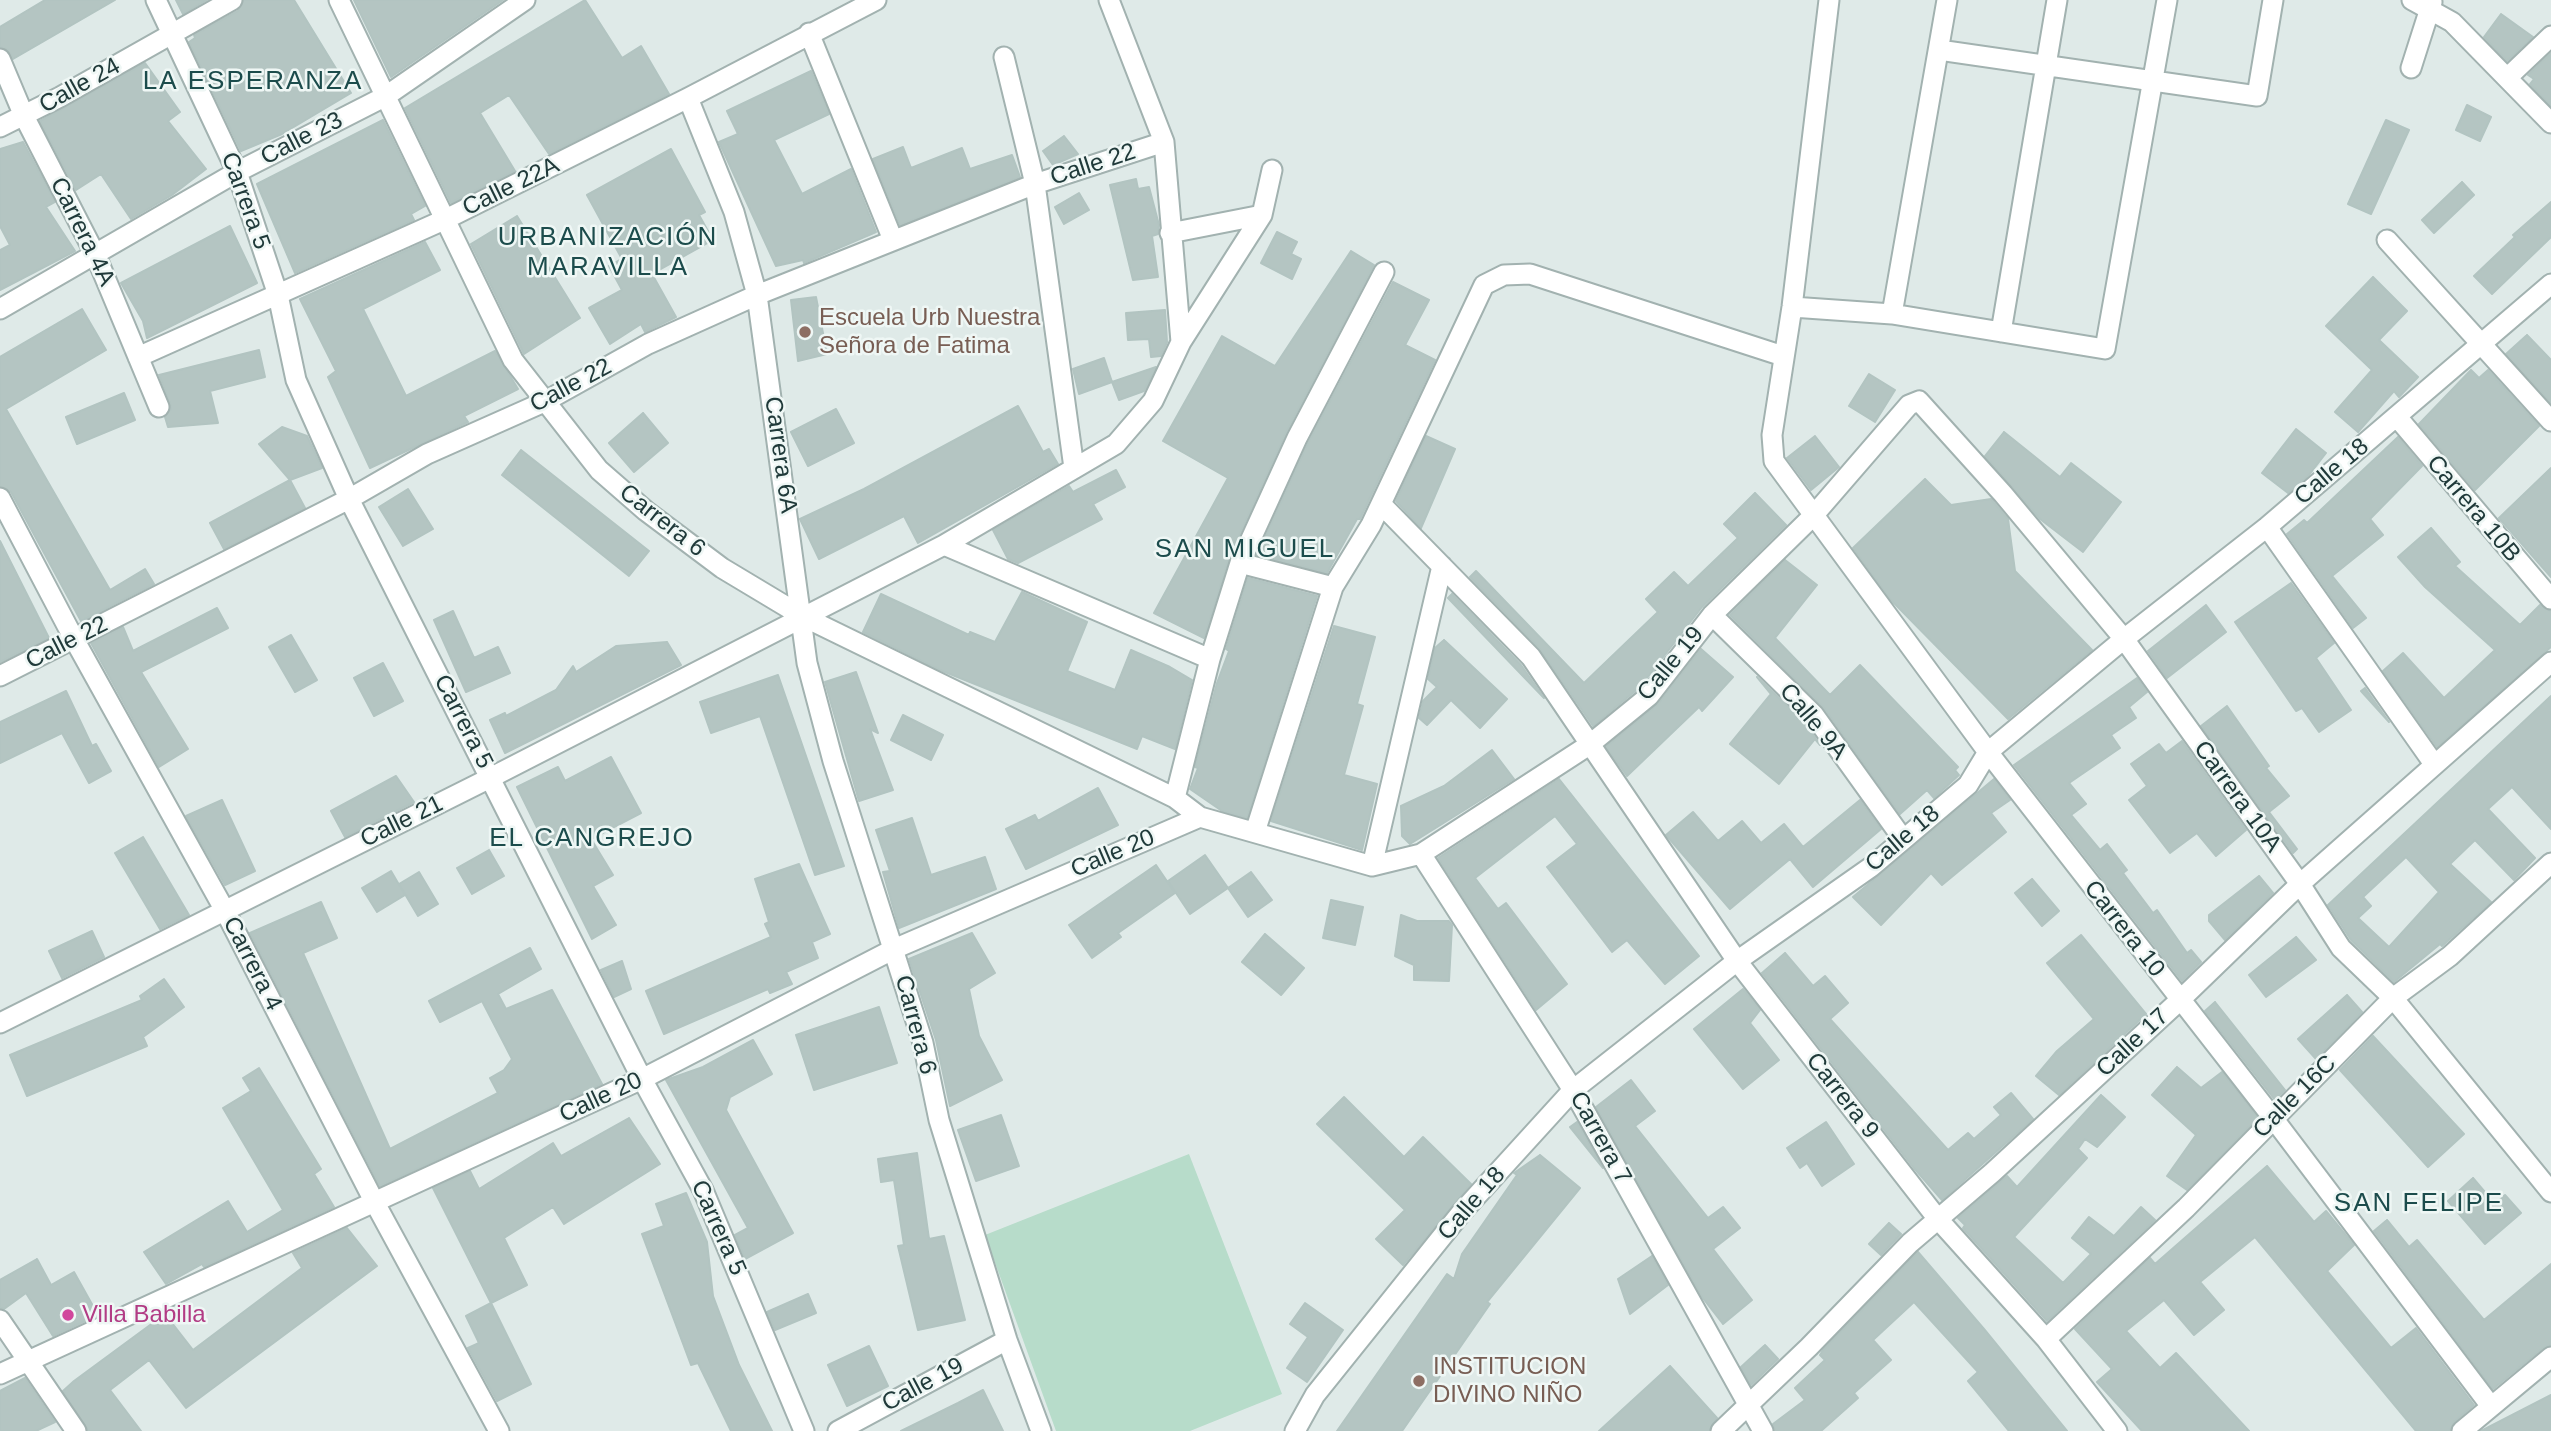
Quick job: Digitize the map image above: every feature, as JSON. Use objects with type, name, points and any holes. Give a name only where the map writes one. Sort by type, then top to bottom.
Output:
[{"type":"street","name":"Carrera 5","points":[[156,0],[237,172],[278,295],[296,380],[349,499],[642,1079],[703,1190],[804,1431]]},
{"type":"street","name":"Calle 24","points":[[0,127],[232,0]]},
{"type":"street","name":"Carrera 6","points":[[339,0],[513,360],[599,470],[646,511],[722,568],[802,616],[1175,798],[1200,817],[1372,866]]},
{"type":"street","name":"Calle 23","points":[[0,309],[96,256],[237,172],[386,96],[525,0]]},
{"type":"street","name":"Calle 22A","points":[[138,357],[202,326],[278,295],[446,219],[876,0]]},
{"type":"street","points":[[1108,0],[1164,142],[1181,342]]},
{"type":"street","name":"Carrera 10","points":[[1829,0],[1792,307],[1772,435],[1774,461],[1988,752],[2179,1001],[2273,1118],[2490,1405]]},
{"type":"street","points":[[1892,314],[1947,0]]},
{"type":"street","points":[[2001,332],[2057,0]]},
{"type":"street","points":[[1792,307],[1892,314],[2105,349],[2155,83],[2167,0]]},
{"type":"street","points":[[1939,50],[2257,96],[2273,0]]},
{"type":"street","points":[[2411,68],[2425,4],[2452,22],[2551,123]]},
{"type":"street","points":[[809,33],[893,240]]},
{"type":"street","points":[[2507,78],[2551,36]]},
{"type":"street","points":[[1004,57],[1035,184],[1074,468]]},
{"type":"street","name":"Carrera 4A","points":[[0,59],[24,116],[96,256],[159,407]]},
{"type":"street","name":"Carrera 6A","points":[[688,98],[734,212],[757,295],[802,616]]},
{"type":"street","name":"Calle 22","points":[[0,676],[349,499],[427,454],[544,402],[648,344],[757,295],[1035,184],[1164,142]]},
{"type":"street","points":[[1170,233],[1262,215],[1272,170]]},
{"type":"street","name":"Calle 21","points":[[0,1023],[490,778],[944,545],[1116,444],[1153,401],[1181,342],[1262,215]]},
{"type":"street","points":[[2387,240],[2551,421]]},
{"type":"street","points":[[1175,798],[1210,659],[1240,563],[1302,429],[1384,272]]},
{"type":"street","points":[[1255,832],[1333,587],[1381,504],[1485,285],[1504,275],[1530,274],[1783,356]]},
{"type":"street","name":"Calle 18","points":[[1295,1431],[1315,1395],[1461,1213],[1573,1090],[1737,961],[1871,867],[1968,785],[1988,752],[2124,639],[2267,527],[2551,284]]},
{"type":"street","name":"Calle 19","points":[[1372,866],[1421,854],[1589,744],[1649,696],[1712,615],[1813,516],[1909,405],[1921,402]]},
{"type":"street","name":"Carrera 10A","points":[[1921,402],[2004,494],[2124,639],[2300,884],[2341,948],[2393,998],[2551,1192]]},
{"type":"street","name":"Carrera 10B","points":[[2397,417],[2551,599]]},
{"type":"street","name":"Carrera 4","points":[[0,498],[74,639],[224,909],[375,1203],[499,1431]]},
{"type":"street","name":"Carrera 9","points":[[1381,504],[1531,657],[1737,961],[1937,1218],[2046,1339],[2117,1431]]},
{"type":"street","points":[[2267,527],[2434,764]]},
{"type":"street","points":[[944,545],[1210,659]]},
{"type":"street","points":[[1240,563],[1333,587]]},
{"type":"street","points":[[1372,866],[1442,566]]},
{"type":"street","name":"Calle 9A","points":[[1712,615],[1814,715],[1903,839]]},
{"type":"street","name":"Carrera 6","points":[[802,616],[807,663],[833,761],[923,1044],[939,1120],[1007,1340],[1041,1431]]},
{"type":"street","name":"Calle 17","points":[[1721,1431],[1937,1218],[1992,1173],[2179,1001],[2300,884],[2551,662]]},
{"type":"street","name":"Calle 20","points":[[0,1374],[642,1079],[894,949],[1200,817]]},
{"type":"street","name":"Carrera 7","points":[[1421,854],[1573,1090],[1763,1431]]},
{"type":"street","name":"Calle 16C","points":[[2046,1339],[2186,1208],[2393,998],[2450,956],[2551,863]]},
{"type":"street","points":[[0,1320],[76,1431]]},
{"type":"street","name":"Calle 19","points":[[838,1431],[1007,1340]]},
{"type":"street","points":[[2462,1431],[2551,1357]]},
{"type":"green space","points":[[1189,1154],[1282,1394],[1190,1431],[1056,1431],[985,1235]]},
{"type":"building","points":[[45,0],[115,0],[13,59],[8,50],[0,47],[0,27]]},
{"type":"building","points":[[176,0],[207,0],[183,14]]},
{"type":"building","points":[[244,0],[294,0],[351,93],[282,134],[241,151],[189,42],[195,38],[194,35],[238,11]]},
{"type":"building","points":[[354,0],[503,0],[391,77]]},
{"type":"building","points":[[585,0],[622,58],[641,46],[669,94],[549,154],[509,95],[480,113],[515,171],[451,203],[405,108]]},
{"type":"building","points":[[2501,14],[2533,37],[2507,61],[2484,37]]},
{"type":"building","points":[[2551,53],[2551,106],[2530,84],[2534,79],[2528,75]]},
{"type":"building","points":[[145,63],[180,112],[168,121],[206,169],[172,195],[131,219],[101,174],[76,190],[40,121]]},
{"type":"building","points":[[811,71],[829,114],[774,140],[802,194],[851,169],[876,232],[804,263],[803,260],[776,266],[719,142],[738,134],[727,111]]},
{"type":"building","points":[[2467,105],[2491,117],[2480,141],[2456,130]]},
{"type":"building","points":[[383,120],[425,206],[411,214],[414,220],[295,273],[257,184]]},
{"type":"building","points":[[2386,120],[2409,130],[2371,214],[2348,204]]},
{"type":"building","points":[[1064,136],[1078,154],[1053,165],[1043,151]]},
{"type":"building","points":[[23,142],[55,202],[46,207],[75,251],[0,290],[0,250],[10,245],[0,226],[0,149]]},
{"type":"building","points":[[903,147],[911,168],[962,148],[970,169],[1012,155],[1020,177],[900,225],[873,159]]},
{"type":"building","points":[[671,149],[705,212],[699,215],[713,240],[652,274],[676,317],[645,332],[641,324],[610,344],[589,308],[622,290],[609,266],[622,259],[587,195]]},
{"type":"building","points":[[1136,179],[1138,189],[1149,187],[1159,225],[1158,234],[1152,236],[1158,277],[1133,280],[1110,185]]},
{"type":"building","points":[[2462,182],[2474,195],[2434,233],[2422,220]]},
{"type":"building","points":[[1079,193],[1089,210],[1064,224],[1055,207]]},
{"type":"building","points":[[2551,202],[2551,237],[2492,294],[2474,276],[2515,237],[2513,235]]},
{"type":"building","points":[[517,216],[580,318],[524,354],[471,244]]},
{"type":"building","points":[[230,226],[257,283],[147,338],[143,321],[121,283]]},
{"type":"building","points":[[1277,232],[1297,242],[1291,254],[1301,259],[1292,279],[1261,263]]},
{"type":"building","points":[[425,242],[440,270],[363,309],[406,396],[495,351],[518,389],[464,416],[468,422],[370,468],[328,377],[336,371],[300,299]]},
{"type":"building","points":[[1351,251],[1374,265],[1286,433],[1229,558],[1204,638],[1154,613],[1228,478],[1163,441],[1222,336],[1275,366]]},
{"type":"building","points":[[2373,277],[2407,311],[2379,340],[2418,377],[2399,397],[2394,391],[2358,432],[2335,412],[2372,370],[2326,326]]},
{"type":"building","points":[[1393,282],[1429,300],[1405,345],[1435,360],[1360,519],[1357,519],[1327,573],[1257,555],[1308,443]]},
{"type":"building","points":[[816,297],[827,354],[798,361],[791,300]]},
{"type":"building","points":[[82,309],[106,350],[6,409],[110,590],[145,569],[154,584],[81,621],[11,492],[0,486],[0,357]]},
{"type":"building","points":[[1165,310],[1167,342],[1161,356],[1151,357],[1149,339],[1128,340],[1126,313]]},
{"type":"building","points":[[2527,335],[2551,360],[2551,403],[2506,354]]},
{"type":"building","points":[[259,350],[265,377],[210,391],[218,423],[168,427],[165,417],[171,409],[170,403],[159,375]]},
{"type":"building","points":[[1104,358],[1112,382],[1079,394],[1073,369]]},
{"type":"building","points":[[1156,367],[1144,391],[1119,400],[1112,382]]},
{"type":"building","points":[[2471,370],[2479,378],[2488,370],[2539,426],[2475,490],[2419,424]]},
{"type":"building","points":[[1869,374],[1895,390],[1875,422],[1849,406]]},
{"type":"building","points":[[124,393],[135,420],[77,444],[66,417]]},
{"type":"building","points":[[1018,406],[1043,452],[1049,449],[1058,464],[918,543],[904,516],[819,559],[800,519],[864,489]]},
{"type":"building","points":[[836,409],[854,443],[808,466],[791,432]]},
{"type":"building","points":[[643,413],[668,443],[634,472],[609,443]]},
{"type":"building","points":[[282,427],[307,436],[322,468],[290,480],[259,444]]},
{"type":"building","points":[[2296,429],[2326,453],[2309,475],[2288,493],[2262,473]]},
{"type":"building","points":[[2004,432],[2060,477],[2071,463],[2121,502],[2083,552],[2040,519],[1985,456]]},
{"type":"building","points":[[1426,436],[1455,449],[1421,528],[1396,501]]},
{"type":"building","points":[[1815,436],[1839,467],[1811,490],[1787,458]]},
{"type":"building","points":[[2398,437],[2422,466],[2370,519],[2383,535],[2332,576],[2366,618],[2353,628],[2287,534],[2304,520],[2307,523]]},
{"type":"building","points":[[521,450],[649,551],[629,576],[502,475]]},
{"type":"building","points":[[2551,468],[2551,577],[2499,518]]},
{"type":"building","points":[[1116,470],[1125,487],[1093,504],[1102,519],[1018,563],[1008,559],[993,530],[1069,486],[1073,492]]},
{"type":"building","points":[[1925,479],[1951,505],[1991,499],[2008,519],[2015,571],[2092,650],[2008,719],[1890,599],[1853,548]]},
{"type":"building","points":[[290,480],[305,508],[224,549],[210,523]]},
{"type":"building","points":[[408,489],[433,529],[403,546],[379,507]]},
{"type":"building","points":[[1755,493],[1786,525],[1702,607],[1640,687],[1593,726],[1540,649],[1470,577],[1476,571],[1584,683],[1658,612],[1646,599],[1674,572],[1688,586],[1738,538],[1724,524]]},
{"type":"building","points":[[2431,528],[2460,562],[2455,566],[2520,625],[2540,605],[2551,611],[2551,647],[2437,747],[2383,671],[2403,653],[2444,698],[2495,650],[2425,587],[2398,557]]},
{"type":"building","points":[[0,541],[49,638],[0,662]]},
{"type":"building","points":[[1785,560],[1817,585],[1775,638],[1830,695],[1860,665],[1958,767],[1955,770],[1959,775],[1934,798],[1927,790],[1900,814],[1824,708],[1730,615]]},
{"type":"building","points":[[1248,578],[1317,596],[1247,818],[1222,811],[1190,789],[1198,768],[1195,767],[1217,683],[1229,651],[1226,649]]},
{"type":"building","points":[[2291,583],[2334,643],[2316,658],[2351,710],[2319,732],[2302,708],[2296,711],[2235,622]]},
{"type":"building","points":[[1022,592],[1087,622],[1067,671],[1115,690],[1131,650],[1192,680],[1175,749],[1142,736],[1137,749],[940,670],[863,632],[881,594],[969,635],[970,632],[995,642]]},
{"type":"building","points":[[1452,594],[1521,665],[1544,698],[1448,598]]},
{"type":"building","points":[[2206,605],[2226,632],[2167,678],[2148,651]]},
{"type":"building","points":[[217,608],[228,628],[141,672],[188,749],[159,767],[91,643],[123,627],[133,651]]},
{"type":"building","points":[[453,611],[474,658],[498,647],[510,673],[466,692],[434,620]]},
{"type":"building","points":[[1334,626],[1375,637],[1357,704],[1363,706],[1344,775],[1377,784],[1362,850],[1271,821]]},
{"type":"building","points":[[291,635],[317,680],[295,692],[269,647]]},
{"type":"building","points":[[1444,640],[1507,699],[1480,728],[1451,700],[1427,725],[1419,718],[1423,701],[1437,687],[1428,679],[1435,648]]},
{"type":"building","points":[[667,642],[681,665],[505,753],[490,720],[505,713],[506,716],[556,690],[573,666],[576,672],[616,646]]},
{"type":"building","points":[[1701,649],[1733,677],[1702,711],[1699,707],[1627,776],[1606,747],[1658,704]]},
{"type":"building","points":[[383,663],[403,701],[374,716],[354,678]]},
{"type":"building","points":[[856,672],[878,733],[870,729],[893,790],[859,801],[825,682]]},
{"type":"building","points":[[778,675],[844,866],[815,875],[760,716],[711,733],[700,702]]},
{"type":"building","points":[[1757,677],[1805,723],[1820,745],[1815,739],[1779,784],[1730,744],[1771,694]]},
{"type":"building","points":[[2137,678],[2147,692],[2129,707],[2136,718],[2111,735],[2120,748],[2069,783],[2086,804],[2071,815],[2100,850],[2107,844],[2127,870],[2123,873],[2153,913],[2157,910],[2187,953],[2191,950],[2201,962],[2182,981],[2014,765]]},
{"type":"building","points":[[2365,688],[2389,722],[2361,691]]},
{"type":"building","points":[[66,691],[92,746],[96,744],[111,771],[89,783],[62,733],[0,763],[0,722]]},
{"type":"building","points":[[2551,696],[2551,829],[2512,787],[2488,809],[2535,858],[2514,880],[2475,840],[2450,864],[2491,902],[2442,946],[2440,944],[2394,982],[2351,940],[2328,905]],"holes":[[[2406,857],[2439,892],[2389,947],[2358,918],[2371,906],[2363,897]]]},
{"type":"building","points":[[2227,706],[2269,766],[2266,768],[2289,796],[2269,812],[2297,849],[2293,853],[2201,726]]},
{"type":"building","points":[[903,715],[943,735],[931,760],[891,740]]},
{"type":"building","points":[[2182,741],[2246,830],[2216,856],[2197,833],[2170,853],[2129,800],[2147,786],[2131,764],[2159,744],[2166,753]]},
{"type":"building","points":[[1492,750],[1514,779],[1410,844],[1402,836],[1401,806],[1444,786]]},
{"type":"building","points":[[611,757],[641,813],[591,839],[613,875],[593,886],[616,925],[592,939],[517,787],[558,767],[565,781]]},
{"type":"building","points":[[396,776],[414,802],[345,837],[331,811]]},
{"type":"building","points":[[1559,779],[1699,956],[1665,984],[1627,940],[1612,952],[1547,867],[1577,844],[1555,816],[1475,878],[1498,909],[1506,903],[1567,984],[1536,1010],[1438,858]]},
{"type":"building","points":[[1994,779],[2010,800],[1991,813],[2006,832],[1942,885],[1931,873],[1881,925],[1853,897]]},
{"type":"building","points":[[1098,788],[1118,825],[1026,869],[1006,829],[1035,815],[1038,821]]},
{"type":"building","points":[[222,800],[255,871],[225,885],[186,816]]},
{"type":"building","points":[[1860,800],[1881,829],[1813,887],[1790,859],[1730,909],[1666,835],[1693,812],[1718,841],[1742,821],[1761,843],[1784,824],[1803,847]]},
{"type":"building","points":[[912,818],[931,875],[985,857],[996,889],[899,928],[883,872],[890,871],[876,830]]},
{"type":"building","points":[[143,837],[189,915],[160,929],[115,853]]},
{"type":"building","points":[[489,850],[504,876],[472,894],[457,868]]},
{"type":"building","points":[[1205,855],[1228,888],[1190,914],[1168,881]]},
{"type":"building","points":[[799,864],[830,934],[812,942],[818,958],[786,972],[792,984],[770,993],[768,989],[664,1034],[646,991],[771,937],[765,924],[769,922],[755,879]]},
{"type":"building","points":[[1156,865],[1175,893],[1118,933],[1121,937],[1092,958],[1069,925]]},
{"type":"building","points":[[391,871],[405,895],[377,912],[362,888]]},
{"type":"building","points":[[419,872],[438,904],[418,916],[399,884]]},
{"type":"building","points":[[1251,872],[1272,900],[1248,917],[1228,888]]},
{"type":"building","points":[[2259,876],[2273,893],[2225,940],[2209,921],[2209,915]]},
{"type":"building","points":[[2032,879],[2059,911],[2042,926],[2015,893]]},
{"type":"building","points":[[1331,900],[1363,907],[1355,945],[1323,938]]},
{"type":"building","points":[[321,902],[337,938],[303,953],[390,1149],[498,1093],[490,1078],[504,1070],[512,1059],[482,1001],[440,1022],[429,1001],[530,948],[541,969],[498,994],[506,1009],[552,990],[602,1084],[380,1186],[250,933]]},
{"type":"building","points":[[1401,915],[1417,921],[1449,921],[1452,925],[1449,981],[1414,980],[1414,965],[1395,956]]},
{"type":"building","points":[[92,931],[104,957],[62,978],[49,951]]},
{"type":"building","points":[[972,933],[995,973],[969,989],[979,1036],[1002,1080],[950,1106],[936,1040],[909,959]]},
{"type":"building","points":[[1265,934],[1304,968],[1281,995],[1242,962]]},
{"type":"building","points":[[2081,935],[2146,1014],[2059,1095],[2036,1076],[2057,1051],[2094,1019],[2047,963]]},
{"type":"building","points":[[2296,937],[2316,960],[2266,997],[2249,975]]},
{"type":"building","points":[[1785,953],[1813,986],[1825,976],[1848,1003],[1830,1019],[1948,1150],[1968,1133],[1974,1139],[2001,1115],[1994,1107],[2011,1093],[2033,1119],[1942,1200],[1913,1167],[1762,973]]},
{"type":"building","points":[[622,961],[631,989],[614,997],[601,970]]},
{"type":"building","points":[[164,979],[184,1007],[143,1037],[147,1046],[27,1096],[10,1055],[142,1000],[140,996]]},
{"type":"building","points":[[1743,989],[1760,1010],[1750,1023],[1779,1060],[1743,1089],[1694,1029]]},
{"type":"building","points":[[2347,995],[2362,1012],[2316,1059],[2298,1039]]},
{"type":"building","points":[[2215,1002],[2285,1090],[2275,1100],[2205,1011]]},
{"type":"building","points":[[879,1007],[897,1063],[814,1090],[796,1035]]},
{"type":"building","points":[[2373,1036],[2464,1134],[2428,1167],[2340,1070]]},
{"type":"building","points":[[753,1040],[772,1074],[730,1097],[726,1110],[793,1233],[745,1259],[735,1235],[748,1228],[666,1080],[703,1067]]},
{"type":"building","points":[[2177,1067],[2201,1088],[2222,1072],[2258,1118],[2187,1190],[2167,1176],[2196,1135],[2152,1095]]},
{"type":"building","points":[[259,1068],[321,1169],[314,1174],[334,1207],[204,1267],[202,1264],[166,1284],[144,1252],[228,1201],[247,1232],[283,1210],[223,1108],[251,1091],[243,1078]]},
{"type":"building","points":[[1631,1080],[1655,1111],[1635,1126],[1708,1218],[1723,1207],[1740,1228],[1713,1249],[1752,1300],[1723,1324],[1702,1297],[1596,1107]]},
{"type":"building","points":[[2101,1095],[2125,1117],[2097,1147],[2085,1139],[2078,1149],[2087,1158],[2014,1237],[2063,1283],[2091,1254],[2072,1238],[2089,1217],[2114,1236],[2141,1207],[2155,1220],[2047,1321],[1963,1228],[1965,1225],[1958,1218],[2007,1176],[2017,1187]]},
{"type":"building","points":[[1344,1097],[1404,1157],[1423,1137],[1471,1184],[1403,1265],[1376,1239],[1405,1210],[1317,1124]]},
{"type":"building","points":[[1001,1115],[1019,1166],[976,1181],[958,1130]]},
{"type":"building","points":[[629,1118],[660,1164],[564,1224],[553,1207],[504,1238],[527,1285],[491,1303],[433,1188],[470,1171],[479,1189],[553,1143],[561,1156]]},
{"type":"building","points":[[1577,1122],[1603,1168],[1570,1127]]},
{"type":"building","points":[[1826,1122],[1854,1164],[1822,1186],[1807,1163],[1800,1168],[1787,1148]]},
{"type":"building","points":[[917,1153],[929,1239],[944,1236],[965,1320],[918,1330],[898,1246],[904,1245],[894,1180],[881,1182],[878,1159]]},
{"type":"building","points":[[1540,1155],[1580,1188],[1487,1302],[1490,1304],[1402,1431],[1337,1431],[1447,1274],[1454,1279],[1462,1254],[1517,1175],[1514,1173]]},
{"type":"building","points":[[2267,1166],[2314,1222],[2326,1211],[2354,1245],[2327,1271],[2391,1348],[2416,1328],[2474,1405],[2454,1422],[2450,1431],[2416,1431],[2255,1237],[2200,1282],[2224,1310],[2194,1335],[2164,1300],[2126,1331],[2160,1368],[2176,1353],[2249,1431],[2142,1431],[2097,1382],[2112,1369],[2075,1329],[2150,1258],[2155,1264]]},
{"type":"building","points":[[2473,1178],[2495,1204],[2505,1195],[2521,1213],[2485,1244],[2448,1201]]},
{"type":"building","points":[[686,1193],[707,1242],[713,1296],[739,1365],[772,1431],[731,1431],[698,1363],[691,1365],[642,1234],[664,1226],[656,1204]]},
{"type":"building","points":[[2387,1220],[2409,1247],[2417,1240],[2484,1320],[2551,1264],[2551,1345],[2543,1348],[2493,1389],[2374,1231]]},
{"type":"building","points":[[1889,1223],[1901,1234],[1881,1255],[1869,1244]]},
{"type":"building","points":[[347,1228],[377,1266],[186,1408],[149,1360],[110,1390],[141,1431],[88,1431],[63,1391],[74,1381],[165,1314],[193,1350],[302,1268],[293,1253]]},
{"type":"building","points":[[1918,1252],[2067,1431],[2009,1431],[1968,1381],[1978,1372],[1914,1302],[1873,1340],[1891,1360],[1854,1393],[1858,1398],[1821,1431],[1775,1431],[1773,1424],[1805,1400],[1795,1388],[1825,1360],[1820,1355],[1823,1350]]},
{"type":"building","points":[[1652,1256],[1668,1285],[1630,1314],[1618,1279]]},
{"type":"building","points":[[37,1259],[51,1285],[74,1272],[98,1315],[53,1336],[26,1293],[4,1309],[0,1308],[0,1280]]},
{"type":"building","points":[[808,1294],[816,1313],[775,1330],[767,1312]]},
{"type":"building","points":[[491,1303],[531,1384],[497,1401],[468,1348],[479,1343],[466,1316]]},
{"type":"building","points":[[1305,1303],[1343,1330],[1307,1382],[1287,1368],[1308,1337],[1290,1324]]},
{"type":"building","points":[[1765,1345],[1778,1359],[1751,1385],[1741,1367]]},
{"type":"building","points":[[869,1346],[888,1386],[847,1406],[828,1365]]},
{"type":"building","points":[[1670,1366],[1717,1418],[1709,1431],[1599,1431]]},
{"type":"building","points":[[25,1378],[55,1422],[36,1431],[0,1431],[0,1391]]},
{"type":"building","points":[[983,1390],[1003,1431],[901,1431],[958,1403]]},
{"type":"building","points":[[2551,1395],[2551,1431],[2481,1431]]},
{"type":"place","name":"Escuela Urb Nuestra Señora de Fatima","points":[[805,332]]},
{"type":"place","name":"Villa Babilla","points":[[68,1315]]},
{"type":"place","name":"INSTITUCION DIVINO NIÑO","points":[[1419,1381]]},
{"type":"district","name":"LA ESPERANZA","points":[[253,82]]},
{"type":"district","name":"URBANIZACIÓN MARAVILLA","points":[[608,253]]},
{"type":"district","name":"SAN MIGUEL","points":[[1245,550]]},
{"type":"district","name":"EL CANGREJO","points":[[592,839]]},
{"type":"district","name":"SAN FELIPE","points":[[2419,1204]]}]
